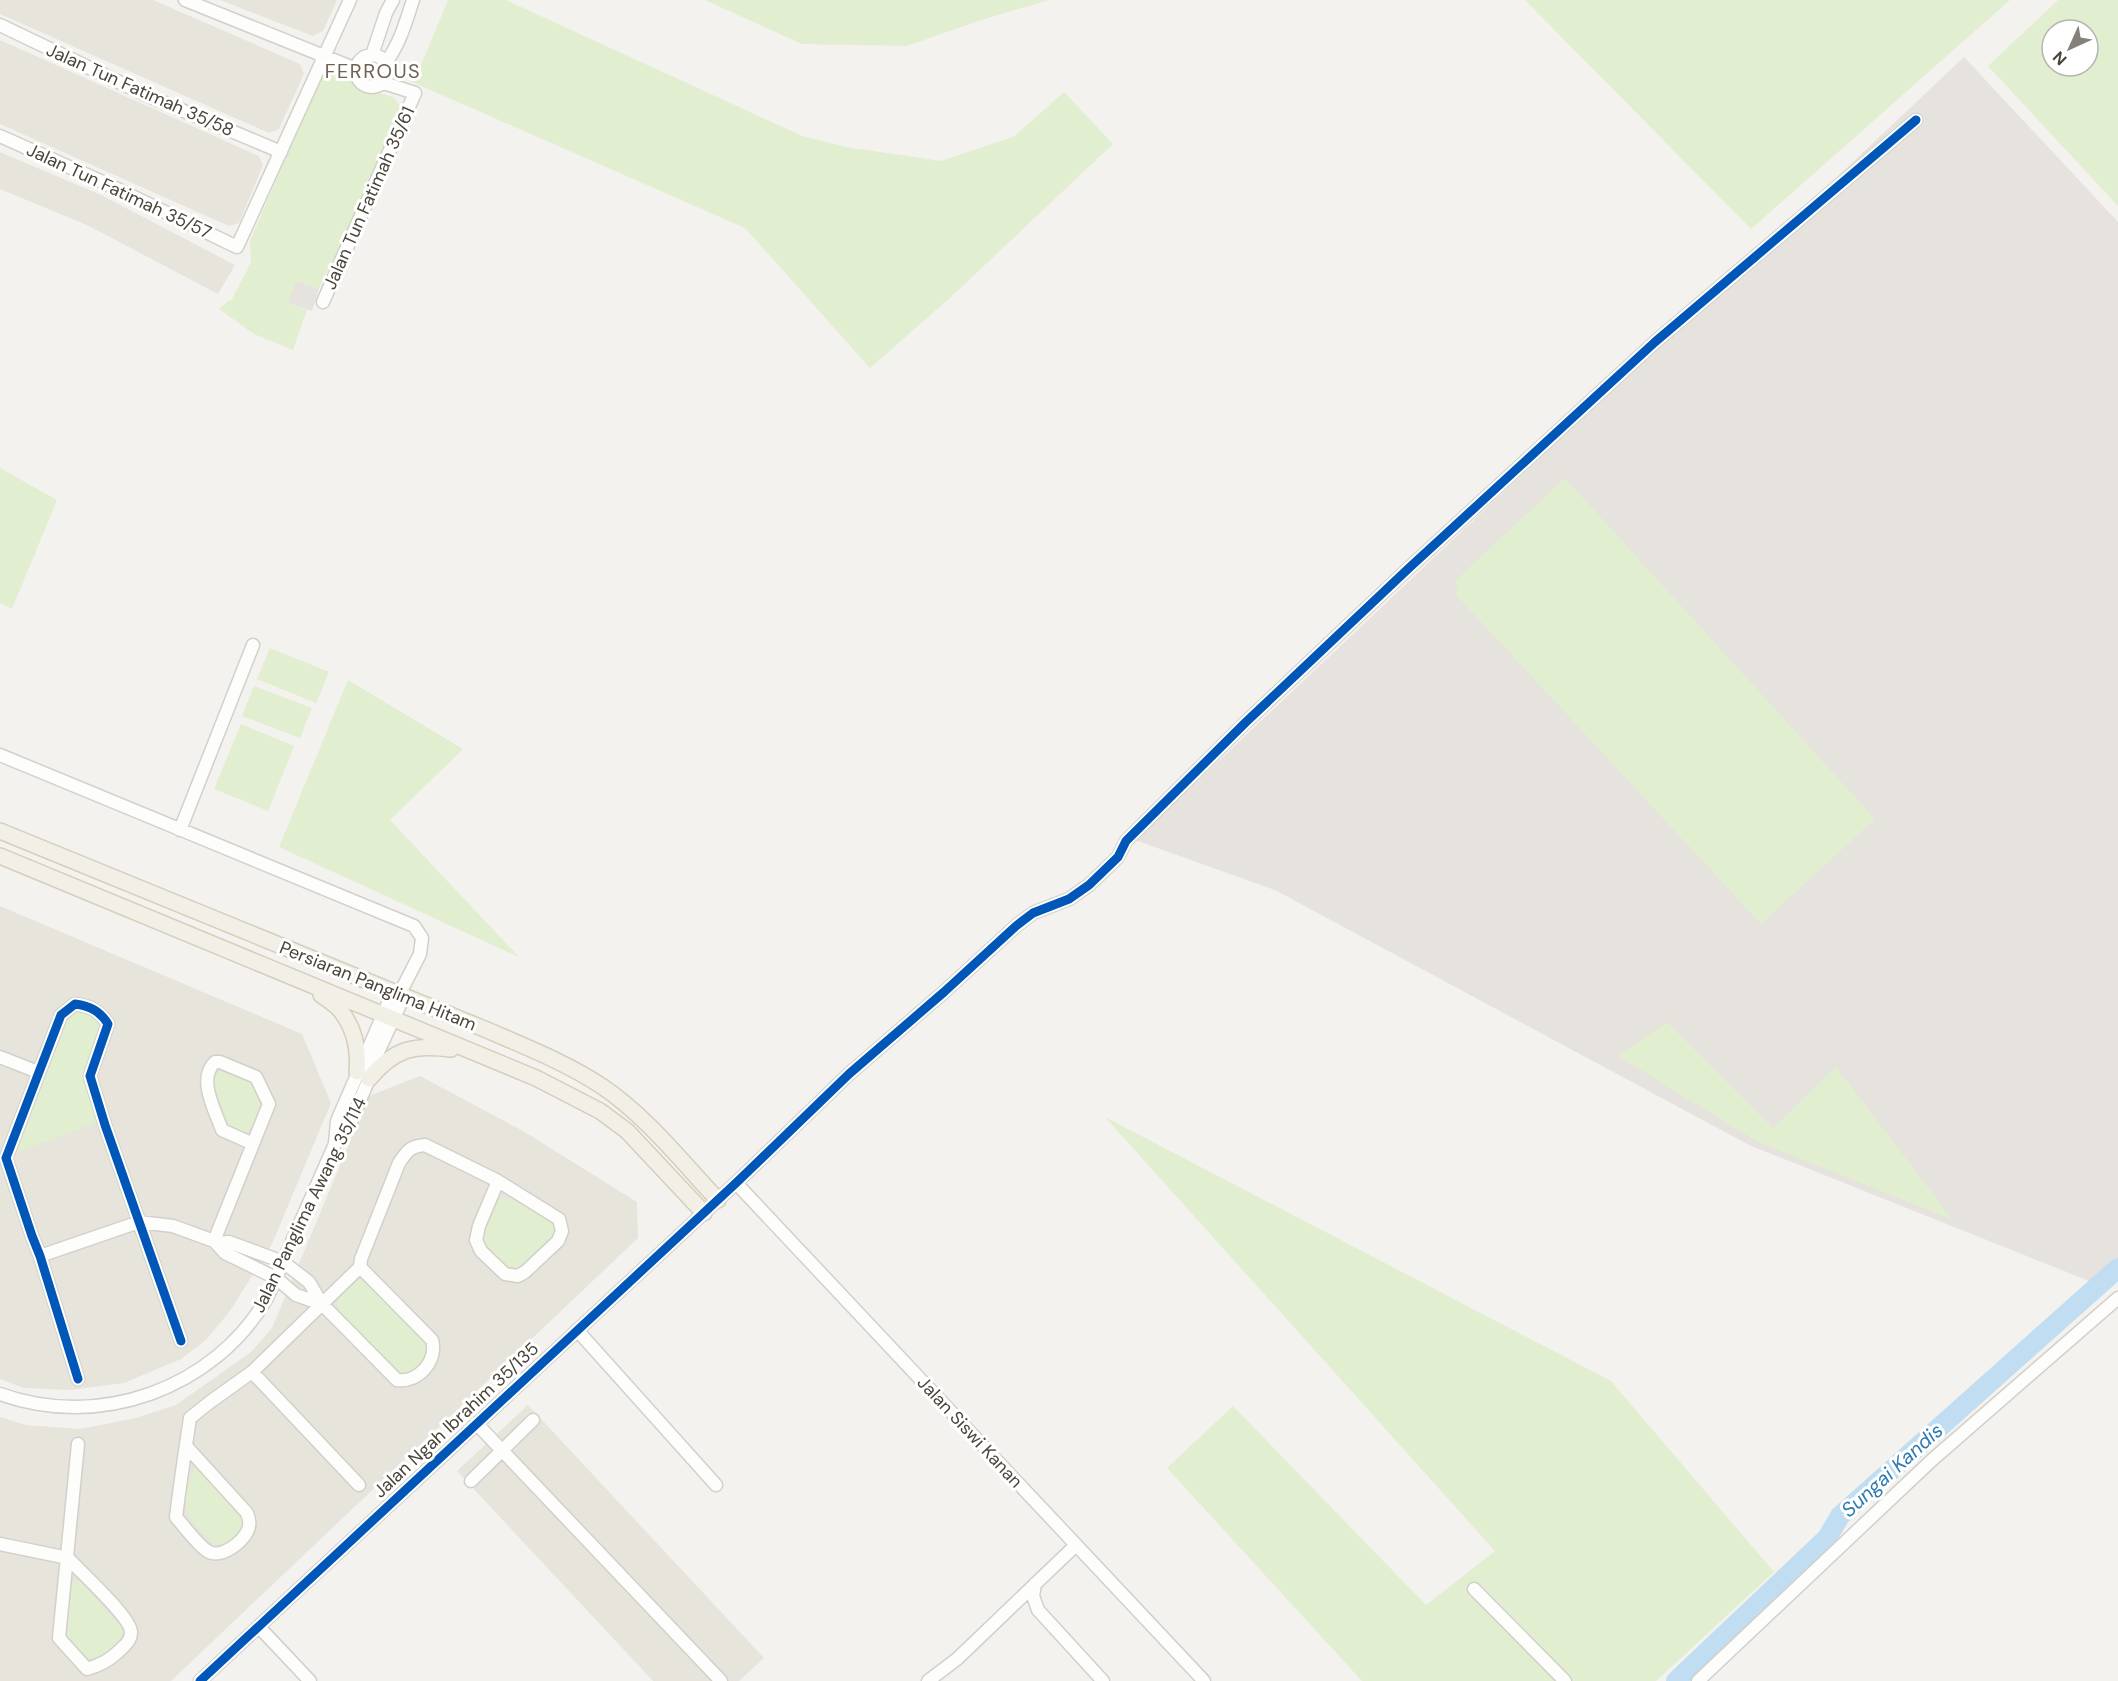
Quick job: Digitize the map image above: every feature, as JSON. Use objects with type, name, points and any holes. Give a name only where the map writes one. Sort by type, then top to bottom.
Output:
[{"type":"main road","name":"Persiaran Panglima Hitam","points":[[0,831],[556,1060],[603,1087],[638,1116],[718,1200]]},
{"type":"main road","name":"Persiaran Panglima Hitam","points":[[0,856],[536,1078],[600,1111],[627,1131],[704,1213]]},
{"type":"main road","points":[[306,983],[339,1009],[355,1037],[363,1076],[407,1049],[429,1046],[475,1053]]},
{"type":"street","points":[[185,0],[356,69]]},
{"type":"street","points":[[281,152],[350,0]]},
{"type":"street","points":[[372,55],[386,13],[393,0]]},
{"type":"street","points":[[386,62],[405,27],[413,0]]},
{"type":"street","name":"Jalan Tun Fatimah 35/58","points":[[0,25],[146,95],[281,152]]},
{"type":"street","points":[[372,55],[386,62],[388,74],[384,83],[375,87],[365,86],[358,79],[356,69],[360,60],[372,55]]},
{"type":"street","name":"Jalan Tun Fatimah 35/61","points":[[323,302],[414,93],[384,83]]},
{"type":"street","name":"Jalan Ngah Ibrahim 35/135","points":[[200,1681],[718,1200],[849,1074],[1016,926],[1033,913],[1069,899],[1089,885],[1118,857],[1126,841],[1230,738],[1409,568],[1655,342],[1916,120]]},
{"type":"street","name":"Jalan Tun Fatimah 35/57","points":[[0,136],[105,183],[237,247],[281,152]]},
{"type":"street","points":[[180,830],[253,645]]},
{"type":"street","points":[[0,755],[414,926],[422,938],[420,954],[388,1017]]},
{"type":"street","points":[[78,1379],[40,1256],[6,1158],[61,1015],[75,1004],[90,1007],[103,1015],[108,1024],[90,1076],[181,1341]]},
{"type":"street","name":"Jalan Panglima Awang 35/114","points":[[0,1394],[19,1401],[63,1407],[134,1399],[166,1388],[200,1370],[230,1347],[255,1319],[276,1278],[335,1144],[337,1120],[363,1076],[364,1062],[388,1017]]},
{"type":"street","points":[[0,1057],[38,1072]]},
{"type":"street","points":[[215,1242],[251,1143],[269,1104],[256,1077],[215,1062],[206,1079],[222,1130],[251,1143]]},
{"type":"street","points":[[186,1446],[247,1513],[250,1522],[247,1532],[228,1551],[220,1554],[206,1551],[176,1517],[186,1446],[190,1418],[252,1372],[360,1267],[361,1258],[399,1163],[407,1151],[414,1146],[425,1145],[498,1181],[559,1219],[562,1231],[558,1240],[525,1272],[518,1276],[505,1274],[481,1251],[476,1240],[479,1226],[498,1181]]},
{"type":"street","name":"Jalan Siswi Kanan","points":[[736,1183],[1204,1681]]},
{"type":"street","points":[[40,1256],[139,1222],[174,1226],[215,1242],[229,1242],[283,1262],[309,1282],[322,1304],[397,1380],[406,1381],[416,1377],[433,1358],[435,1349],[432,1340],[360,1267]]},
{"type":"street","points":[[215,1242],[225,1253],[276,1278],[296,1294],[322,1304]]},
{"type":"street","points":[[1698,1681],[1932,1460],[2118,1298]]},
{"type":"street","points":[[577,1330],[716,1485]]},
{"type":"street","points":[[252,1372],[358,1485]]},
{"type":"street","points":[[471,1481],[532,1420]]},
{"type":"street","points":[[476,1423],[721,1681]]},
{"type":"street","points":[[0,1544],[68,1558],[130,1625],[129,1642],[105,1664],[87,1669],[59,1638],[68,1558],[78,1444]]},
{"type":"street","points":[[928,1681],[957,1659],[1076,1545]]},
{"type":"street","points":[[1035,1584],[1033,1596],[1038,1610],[1103,1681]]},
{"type":"street","points":[[1474,1590],[1565,1681]]},
{"type":"street","points":[[259,1627],[310,1681]]},
{"type":"shaded area","points":[[0,0],[153,0],[300,64],[304,74],[279,129],[269,133],[0,14]]},
{"type":"shaded area","points":[[220,0],[337,0],[323,31],[313,36]]},
{"type":"shaded area","points":[[0,40],[259,156],[263,165],[239,223],[229,226],[0,124]]},
{"type":"shaded area","points":[[1964,57],[2118,222],[2118,1261],[2094,1283],[1749,1145],[1275,890],[1135,840]]},
{"type":"shaded area","points":[[0,152],[101,195],[235,265],[218,294],[87,225],[0,189]]},
{"type":"shaded area","points":[[296,281],[319,289],[312,311],[288,303]]},
{"type":"shaded area","points":[[0,906],[302,1034],[331,1103],[272,1244],[230,1311],[206,1340],[181,1359],[124,1383],[70,1390],[24,1388],[0,1379]]},
{"type":"shaded area","points":[[420,1076],[523,1131],[637,1202],[638,1238],[171,1681],[0,1681],[0,1417],[26,1425],[80,1429],[136,1418],[176,1405],[251,1352],[272,1328],[369,1096]]},
{"type":"shaded area","points":[[528,1405],[764,1658],[739,1681],[653,1681],[457,1471]]},
{"type":"green space","points":[[448,0],[506,0],[802,136],[846,147],[941,161],[1015,136],[1064,92],[1113,144],[952,296],[870,368],[745,228],[410,81],[420,68]]},
{"type":"green space","points":[[705,0],[1049,0],[981,20],[907,46],[802,44]]},
{"type":"green space","points":[[1525,0],[2010,0],[1751,229]]},
{"type":"green space","points":[[2058,0],[2118,0],[2118,206],[1988,66]]},
{"type":"green space","points":[[326,73],[347,77],[364,91],[392,97],[400,105],[402,113],[332,270],[328,270],[319,289],[296,281],[288,303],[307,310],[293,350],[254,334],[219,309],[231,301],[251,262],[250,241],[319,80]]},
{"type":"green space","points":[[0,468],[57,500],[12,609],[0,603]]},
{"type":"green space","points":[[1565,478],[1875,819],[1761,924],[1457,596],[1456,580]]},
{"type":"green space","points":[[270,648],[329,672],[316,703],[257,679]]},
{"type":"green space","points":[[348,680],[463,749],[390,820],[519,957],[279,847]]},
{"type":"green space","points":[[254,686],[312,708],[300,738],[242,716]]},
{"type":"green space","points":[[241,724],[294,746],[268,811],[214,789]]},
{"type":"green space","points":[[80,1012],[94,1017],[100,1027],[84,1072],[98,1122],[15,1153],[67,1021],[70,1015]]},
{"type":"green space","points":[[1667,1022],[1773,1128],[1836,1067],[1953,1220],[1756,1141],[1618,1056]]},
{"type":"green space","points":[[217,1072],[244,1079],[251,1084],[258,1096],[258,1115],[248,1131],[238,1130],[229,1125],[213,1082]]},
{"type":"green space","points":[[1105,1117],[1611,1381],[1774,1572],[1656,1681],[1362,1681],[1167,1468],[1233,1406],[1426,1605],[1495,1551]]},
{"type":"green space","points":[[506,1198],[515,1199],[552,1223],[554,1234],[524,1264],[511,1269],[496,1259],[482,1242],[481,1236],[496,1201]]},
{"type":"green space","points":[[359,1280],[369,1284],[428,1343],[427,1359],[414,1371],[406,1374],[397,1373],[340,1315],[337,1303],[340,1293],[347,1286]]},
{"type":"green space","points":[[195,1468],[202,1470],[242,1512],[242,1527],[227,1544],[217,1544],[209,1539],[195,1524],[186,1509],[186,1493]]},
{"type":"green space","points":[[79,1580],[121,1627],[119,1642],[97,1661],[86,1659],[65,1634],[71,1585]]},
{"type":"waterway","name":"Sungai Kandis","points":[[1676,1681],[1827,1538],[1840,1516],[2118,1268]]},
{"type":"cycle path","points":[[200,1681],[736,1183],[849,1074],[1016,926],[1033,913],[1069,899],[1089,885],[1118,857],[1126,841],[1246,722],[1409,568],[1655,342],[1916,120]]},
{"type":"cycle path","points":[[78,1379],[40,1256],[6,1158],[61,1015],[75,1004],[94,1010],[108,1024],[90,1076],[181,1341]]},
{"type":"district","name":"FERROUS","points":[[373,71]]}]
